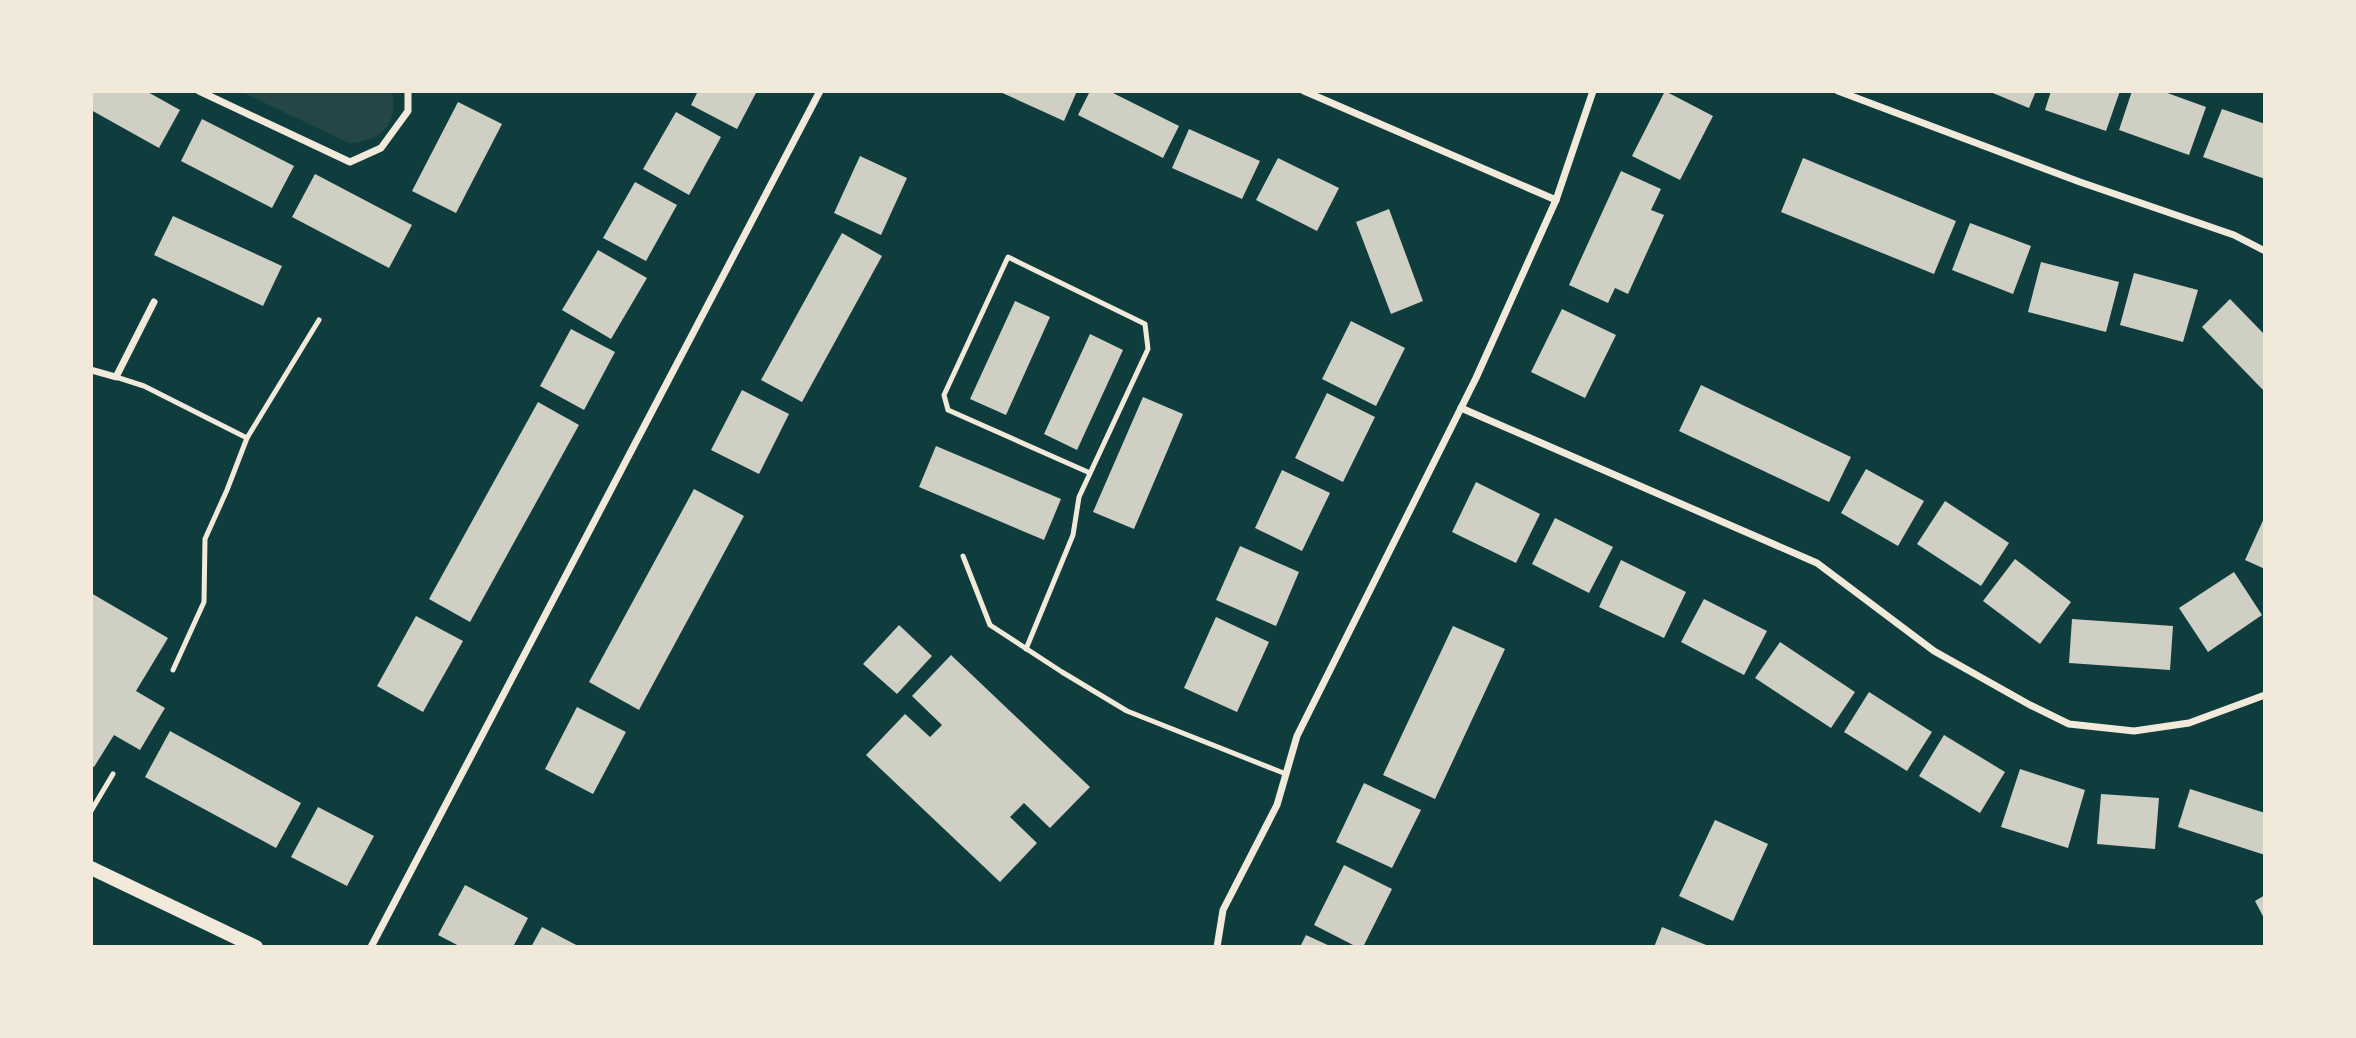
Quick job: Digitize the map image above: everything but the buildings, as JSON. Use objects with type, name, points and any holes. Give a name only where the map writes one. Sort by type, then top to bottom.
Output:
[{"type":"main road","points":[[91,868],[256,947]]},
{"type":"street","points":[[199,91],[350,162],[381,148],[408,111],[408,91]]},
{"type":"street","points":[[371,947],[820,91]]},
{"type":"street","points":[[1304,91],[1556,200]]},
{"type":"street","points":[[1217,947],[1223,910],[1277,805],[1297,736],[1461,408],[1556,200],[1593,91]]},
{"type":"street","points":[[1838,91],[2080,183],[2234,235],[2265,251]]},
{"type":"street","points":[[91,370],[116,377],[155,302]]},
{"type":"street","points":[[1461,408],[1817,563],[1934,651],[2069,724],[2134,732],[2189,723],[2265,695]]},
{"type":"lane","points":[[1027,649],[1073,535],[1079,497],[1148,349],[1145,324],[1008,257],[944,395],[948,410],[1090,473]]},
{"type":"lane","points":[[173,670],[204,601],[205,539],[247,438],[319,320]]},
{"type":"lane","points":[[116,377],[144,386],[247,438]]},
{"type":"lane","points":[[963,556],[990,625],[1127,711],[1286,774]]},
{"type":"lane","points":[[91,811],[113,774]]},
{"type":"shaded area","points":[[240,91],[392,91],[393,113],[390,122],[379,135],[349,143]]}]
